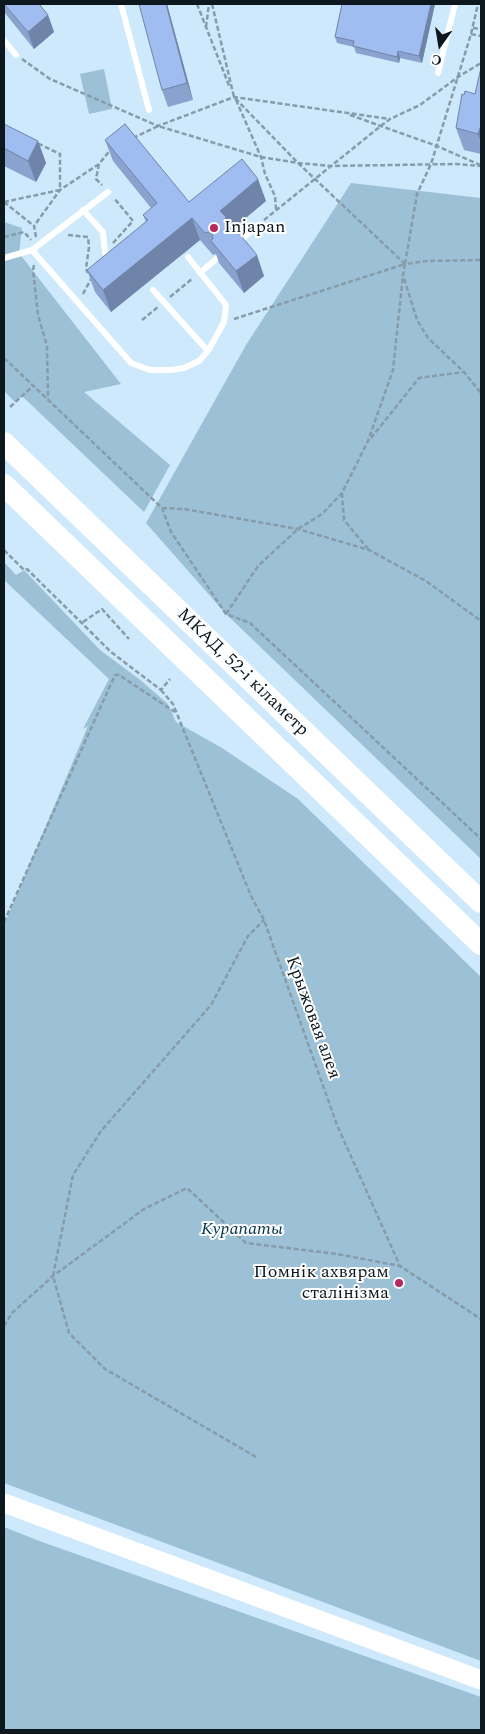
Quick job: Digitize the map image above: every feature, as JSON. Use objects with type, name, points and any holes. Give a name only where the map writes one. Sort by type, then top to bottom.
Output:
[{"type":"highway","name":"МКАД, 52-і кіламетр","points":[[4,443],[481,902]]},
{"type":"highway","name":"МКАД, 52-і кіламетр","points":[[4,485],[481,944]]},
{"type":"main road","points":[[4,1503],[481,1680]]},
{"type":"lane","points":[[121,4],[149,110]]},
{"type":"lane","points":[[438,73],[455,4]]},
{"type":"lane","points":[[4,40],[16,55]]},
{"type":"lane","points":[[4,258],[34,252],[38,245],[108,192]]},
{"type":"lane","points":[[84,210],[103,232],[105,253]]},
{"type":"lane","points":[[237,243],[258,225]]},
{"type":"lane","points":[[34,252],[131,363],[150,370],[184,368],[199,362],[208,351],[224,322],[226,305],[188,258]]},
{"type":"lane","points":[[200,273],[216,260]]},
{"type":"lane","points":[[153,290],[208,351]]},
{"type":"path","points":[[197,4],[234,97],[261,157],[275,196],[276,210]]},
{"type":"path","points":[[206,28],[211,4]]},
{"type":"path","points":[[211,4],[234,97],[298,163],[405,264]]},
{"type":"path","points":[[226,614],[258,566],[298,529],[322,514],[342,493],[368,442],[392,370],[403,275],[417,194],[432,164],[471,34],[478,4]]},
{"type":"path","points":[[472,28],[481,29]]},
{"type":"path","points":[[471,34],[481,36]]},
{"type":"path","points":[[16,55],[50,79],[158,126],[261,157],[331,166],[432,164],[481,166],[437,146],[341,112]]},
{"type":"path","points":[[258,225],[390,119],[420,105],[458,77],[481,64]]},
{"type":"path","points":[[127,141],[158,126],[234,97],[390,119]]},
{"type":"path","points":[[36,142],[60,154],[60,190]]},
{"type":"path","points":[[34,226],[60,190],[99,164],[112,148]]},
{"type":"path","points":[[99,164],[96,179],[108,192]]},
{"type":"path","points":[[38,245],[34,226],[4,202],[60,190]]},
{"type":"path","points":[[56,231],[68,235],[88,237],[89,247],[86,269],[91,279]]},
{"type":"path","points":[[4,237],[24,232],[38,245]]},
{"type":"path","points":[[34,252],[33,270],[38,315],[47,346],[48,399]]},
{"type":"path","points":[[224,322],[405,264],[427,261],[481,260]]},
{"type":"path","points":[[403,275],[417,320],[428,338],[464,372],[481,393]]},
{"type":"path","points":[[4,358],[162,508],[171,532],[226,614],[250,624],[481,839]]},
{"type":"path","points":[[368,442],[419,378],[464,372]]},
{"type":"path","points":[[10,407],[34,386]]},
{"type":"path","points":[[342,493],[344,520],[369,550]]},
{"type":"path","points":[[162,508],[184,509],[298,529],[369,550],[426,581],[481,621]]},
{"type":"path","name":"Крыжовая алея","points":[[4,550],[24,570],[27,569],[112,652],[161,690],[173,704],[251,896],[264,920],[337,1125],[400,1266]]},
{"type":"path","points":[[82,622],[102,609],[129,639]]},
{"type":"path","points":[[4,922],[115,676],[119,675],[177,713]]},
{"type":"path","points":[[161,690],[170,679]]},
{"type":"path","points":[[256,1457],[105,1369],[69,1333],[53,1276],[73,1175],[101,1131],[211,1005],[248,936],[264,920]]},
{"type":"path","points":[[4,1326],[12,1313],[53,1276],[144,1209],[187,1188],[246,1243],[337,1254],[400,1266],[481,1319]]},
{"type":"green space","points":[[104,69],[112,109],[89,114],[80,74]]},
{"type":"green space","points":[[351,183],[481,198],[481,859],[226,614],[146,523],[246,345]]},
{"type":"green space","points":[[4,222],[22,228],[19,253],[121,384],[84,392],[170,465],[144,512],[22,396],[15,402],[4,391]]},
{"type":"green space","name":"Курапаты","points":[[4,562],[16,575],[24,570],[100,650],[139,679],[168,704],[176,722],[222,748],[298,799],[481,977],[481,1661],[4,1483],[4,925],[88,726],[83,729],[109,679],[4,580]]},
{"type":"green space","points":[[4,1527],[481,1697],[481,1730],[4,1730]]},
{"type":"building","points":[[4,4],[39,4],[48,15],[28,32]]},
{"type":"building","points":[[139,4],[166,4],[187,83],[162,90]]},
{"type":"building","points":[[342,4],[431,4],[419,56],[398,51],[397,57],[353,46],[354,41],[335,37]]},
{"type":"building","points":[[481,68],[481,129],[478,134],[456,128],[462,94],[464,95],[465,91],[475,94]]},
{"type":"building","points":[[4,124],[38,141],[28,161],[4,148]]},
{"type":"building","points":[[125,124],[189,202],[242,159],[258,179],[220,211],[226,217],[224,221],[226,225],[232,225],[257,255],[236,271],[211,241],[213,238],[212,234],[209,232],[205,233],[192,218],[103,290],[87,270],[148,220],[143,215],[157,203],[105,140]]},
{"type":"place","name":"Injapan","points":[[214,228]]},
{"type":"place","name":"Помнік ахвярам сталінізма","points":[[399,1283]]}]
